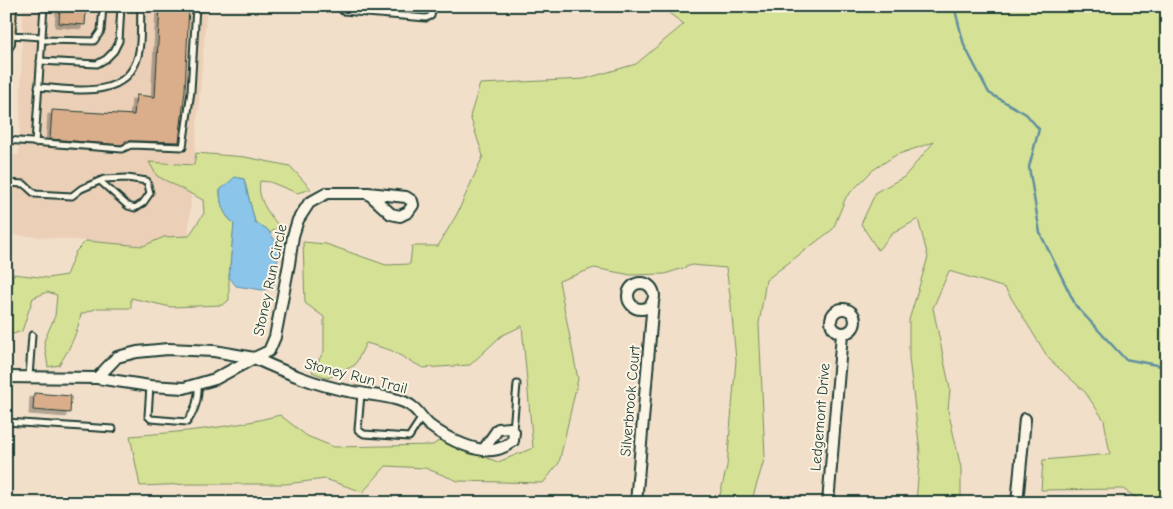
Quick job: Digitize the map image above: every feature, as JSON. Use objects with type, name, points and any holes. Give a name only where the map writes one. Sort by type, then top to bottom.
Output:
[{"type":"main road","points":[[6,43],[8,6]]},
{"type":"street","name":"Stoney Run Circle","points":[[254,358],[269,351],[275,337],[289,264],[292,236],[298,220],[309,203],[327,193],[368,193]]},
{"type":"street","name":"Silverbrook Court","points":[[636,503],[653,301]]},
{"type":"street","name":"Ledgemont Drive","points":[[828,503],[842,334]]},
{"type":"street","name":"Stoney Run Trail","points":[[97,378],[117,357],[138,352],[168,349],[205,351],[254,358],[302,379],[403,401],[417,408],[428,424],[458,444],[493,450],[503,448],[513,441],[514,432],[512,430]]},
{"type":"street","points":[[6,377],[97,378],[150,386],[184,388],[215,379],[254,358]]},
{"type":"street","points":[[1017,503],[1025,419]]},
{"type":"street","points":[[484,449],[498,429],[505,427],[512,430]]},
{"type":"lane","points":[[34,142],[44,6]]},
{"type":"lane","points":[[7,35],[94,41],[102,31],[103,6]]},
{"type":"lane","points":[[40,61],[97,64],[106,60],[114,51],[119,41],[121,6]]},
{"type":"lane","points":[[38,87],[96,90],[108,88],[123,80],[132,70],[138,55],[141,6]]},
{"type":"lane","points":[[6,140],[122,149],[131,145],[183,147],[191,92],[196,6]]},
{"type":"lane","points":[[338,6],[344,11],[426,18],[431,16],[433,6]]},
{"type":"lane","points":[[6,182],[24,184],[35,194],[72,196],[81,189],[104,179],[127,178],[147,181],[150,193],[143,203],[135,208],[128,206],[100,181]]},
{"type":"lane","points":[[29,377],[32,336]]},
{"type":"lane","points":[[150,386],[148,416],[151,419],[187,422],[193,414],[198,384]]},
{"type":"lane","points":[[512,430],[517,384]]},
{"type":"lane","points":[[361,393],[358,430],[364,434],[409,436],[422,416]]},
{"type":"lane","points":[[6,422],[113,429]]},
{"type":"shaded area","points":[[23,6],[207,6],[187,250],[6,234],[7,154],[19,155]]},
{"type":"green space","points":[[659,6],[1167,6],[1167,503],[1144,503],[1123,489],[1041,490],[1043,460],[1110,454],[1104,420],[1085,392],[1049,359],[1005,288],[949,271],[933,308],[950,389],[948,410],[961,468],[961,503],[916,503],[920,452],[909,358],[909,320],[928,257],[918,219],[892,234],[878,250],[861,224],[876,192],[904,177],[934,142],[896,155],[873,170],[846,197],[833,229],[766,280],[759,324],[765,457],[751,503],[718,503],[727,466],[736,360],[726,268],[692,265],[665,274],[631,275],[594,268],[559,281],[578,379],[559,463],[543,483],[458,481],[425,468],[386,466],[363,492],[325,479],[286,484],[140,486],[130,436],[224,426],[280,415],[307,436],[334,447],[433,445],[440,440],[498,462],[533,448],[522,326],[501,336],[470,365],[423,368],[390,350],[366,343],[355,365],[328,378],[312,372],[324,351],[324,317],[305,303],[303,242],[326,244],[386,265],[410,264],[412,246],[438,246],[457,214],[483,156],[470,116],[480,84],[584,79],[636,64],[684,24]]},
{"type":"green space","points":[[196,153],[245,157],[290,166],[311,189],[297,193],[270,182],[260,181],[262,200],[267,211],[279,226],[270,233],[255,222],[244,179],[235,178],[220,190],[223,208],[234,224],[229,277],[229,300],[223,305],[171,307],[131,298],[131,308],[98,308],[81,314],[70,347],[63,359],[59,365],[48,367],[44,341],[55,316],[57,295],[47,292],[33,298],[22,331],[13,334],[7,332],[13,274],[48,278],[66,275],[76,251],[86,241],[143,246],[164,237],[189,236],[204,213],[203,200],[157,176],[149,162],[194,165]]},
{"type":"water","points":[[235,177],[244,179],[255,222],[267,229],[280,247],[273,288],[262,290],[236,286],[229,277],[234,224],[223,208],[220,190]]},
{"type":"building","points":[[160,6],[189,6],[185,90],[179,142],[125,141],[121,145],[50,139],[52,110],[134,115],[136,95],[155,97]]},
{"type":"building","points":[[60,8],[86,10],[85,25],[59,23]]},
{"type":"building","points":[[34,393],[71,396],[70,413],[33,410]]},
{"type":"waterway","points":[[954,6],[964,45],[989,93],[1026,114],[1039,129],[1029,167],[1040,233],[1076,306],[1125,359],[1167,367]]}]
